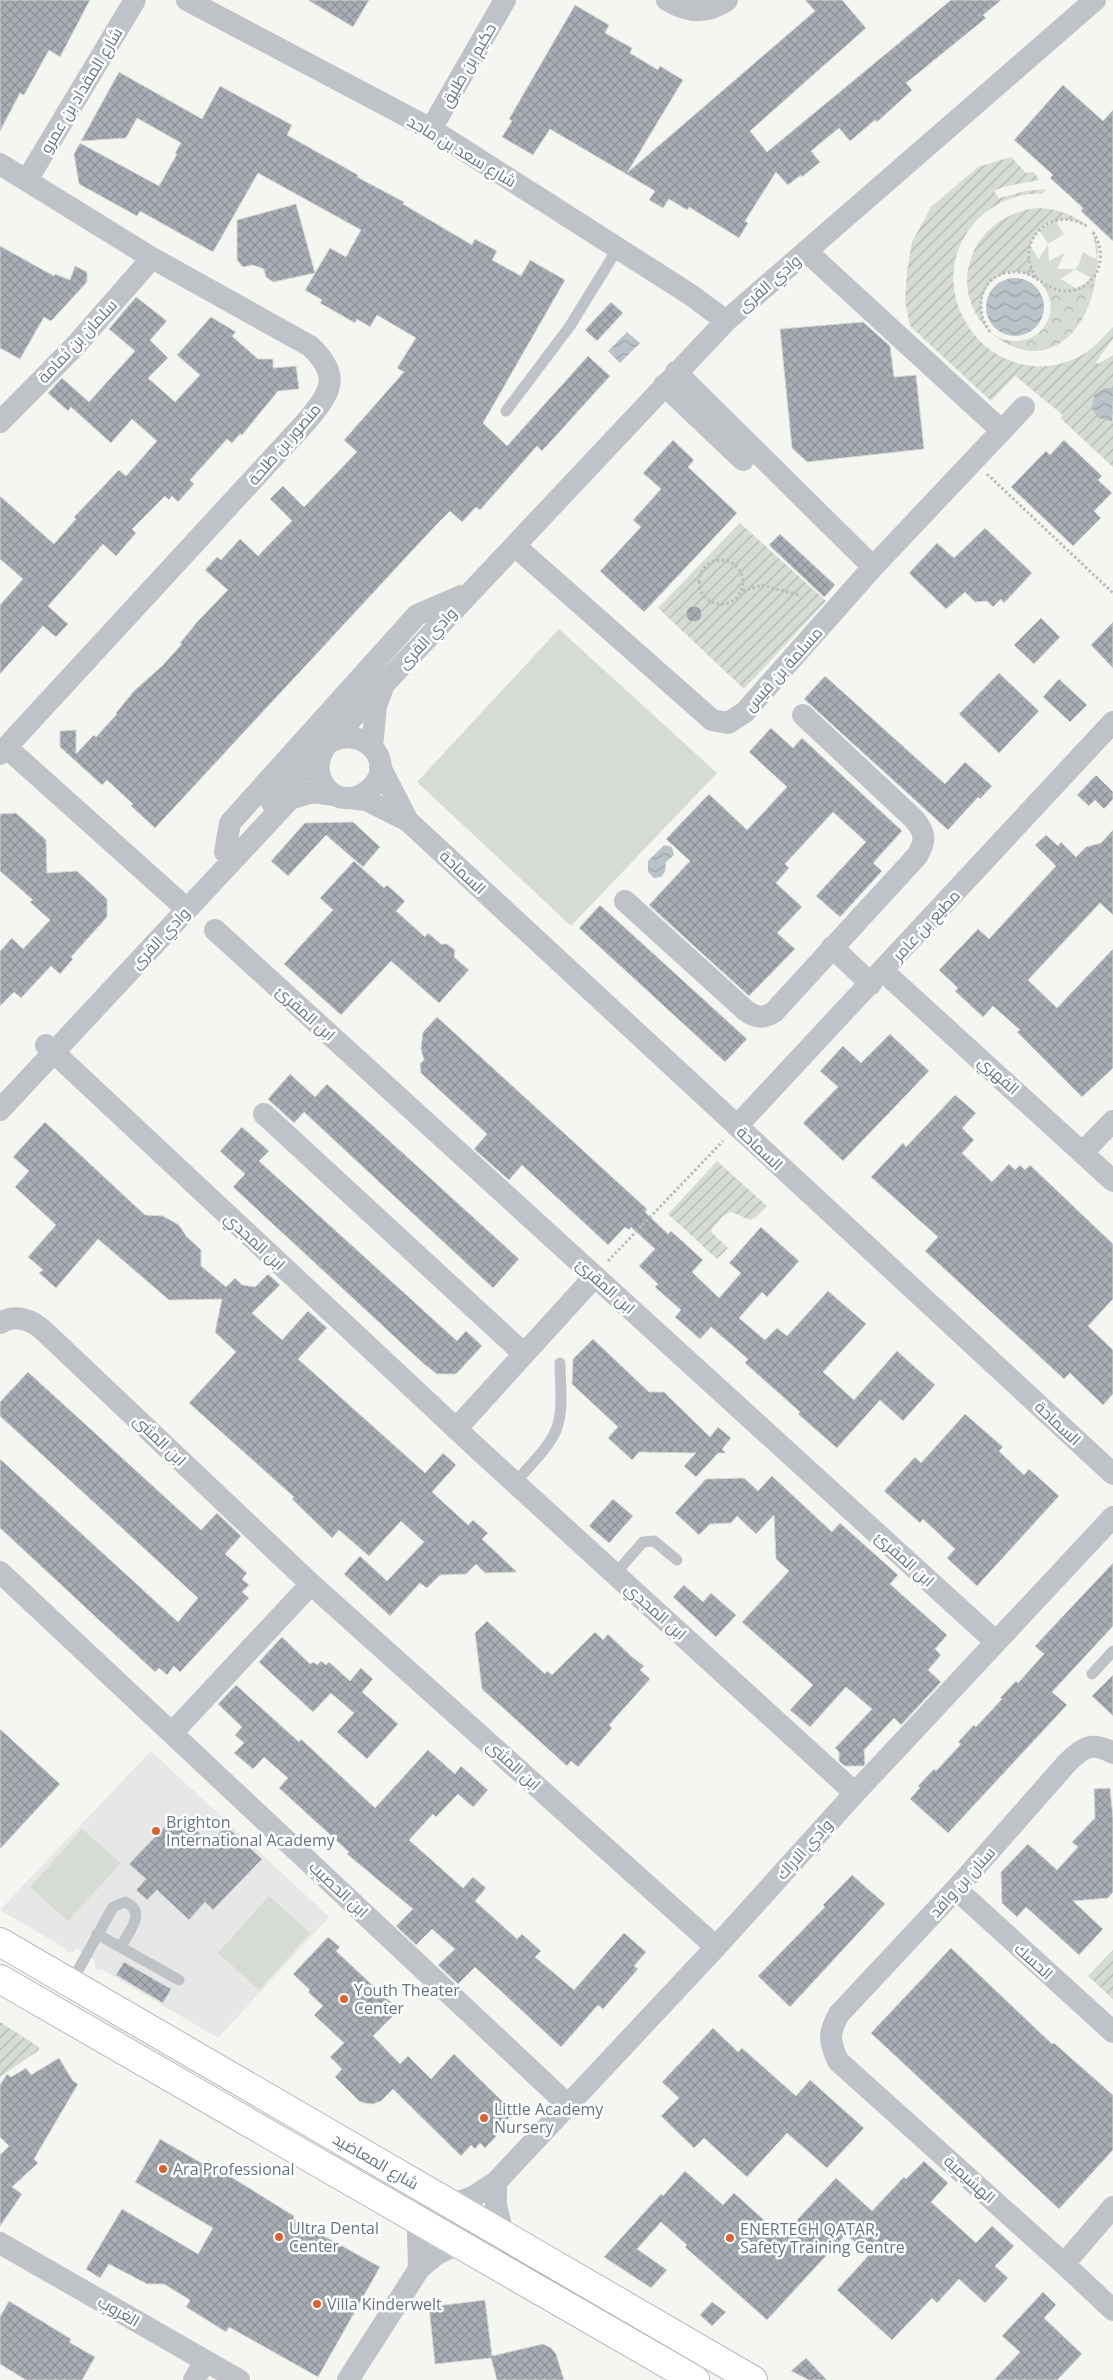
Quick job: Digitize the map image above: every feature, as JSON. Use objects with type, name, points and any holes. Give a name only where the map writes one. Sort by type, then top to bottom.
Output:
[{"type":"street","name":"شارع المقداد بن عمرو","points":[[27,180],[135,0]]},
{"type":"street","name":"شارع سعد بن ماجد","points":[[187,0],[431,129],[691,295],[726,321]]},
{"type":"street","name":"حكيم بن طليق","points":[[431,129],[505,0]]},
{"type":"street","points":[[667,0],[680,8],[695,11],[711,9],[727,0]]},
{"type":"street","name":"وادي القرى","points":[[0,1110],[50,1049],[225,852],[326,748],[469,593],[726,321],[1095,0]]},
{"type":"street","name":"منصور بن طلحة","points":[[0,164],[152,258],[310,346],[327,364],[330,384],[319,407],[306,422],[3,751]]},
{"type":"street","points":[[806,251],[1002,431]]},
{"type":"street","name":"سلمان بن ثمامة","points":[[0,422],[75,346],[152,258]]},
{"type":"street","points":[[670,379],[869,571]]},
{"type":"street","name":"مسلمة بن قيس","points":[[515,546],[712,720],[728,723],[745,712],[869,571],[1024,407]]},
{"type":"street","name":"وادي القرى","points":[[225,852],[230,823],[417,614],[469,593]]},
{"type":"street","name":"وادي القرى","points":[[376,757],[376,706],[385,684]]},
{"type":"street","points":[[625,901],[755,1017],[767,1016],[774,1012],[917,856],[924,844],[925,835],[914,819],[803,715]]},
{"type":"street","name":"مطيع بن عامر","points":[[737,1126],[1113,722]]},
{"type":"street","points":[[340,737],[357,737],[376,757],[376,782],[371,789],[357,797],[342,796],[328,790],[319,777],[318,762],[326,748],[340,737]]},
{"type":"street","points":[[3,751],[179,902]]},
{"type":"street","name":"السماحة","points":[[376,757],[408,821]]},
{"type":"street","name":"وادي القرى","points":[[0,1095],[50,1049],[290,799],[313,792],[342,796]]},
{"type":"street","name":"السماحة","points":[[342,796],[366,800],[408,821],[1113,1474]]},
{"type":"street","name":"ابن المقرئ","points":[[215,930],[996,1642]]},
{"type":"street","name":"الفهري","points":[[832,947],[877,977],[1083,1152],[1113,1181]]},
{"type":"street","name":"ابن المجدي","points":[[50,1049],[456,1429],[855,1793]]},
{"type":"street","points":[[264,1114],[524,1353]]},
{"type":"street","points":[[1083,1152],[1113,1121]]},
{"type":"street","points":[[456,1429],[595,1276]]},
{"type":"street","name":"ابن المثنى","points":[[0,1324],[16,1318],[26,1319],[44,1331],[311,1584],[716,1947]]},
{"type":"street","name":"وادي الاراك","points":[[450,2205],[473,2197],[496,2182],[1113,1517]]},
{"type":"street","name":"ابن الحصيب","points":[[0,1572],[568,2104]]},
{"type":"street","points":[[172,1732],[311,1584]]},
{"type":"street","name":"سنان بن واقد","points":[[831,2044],[831,2030],[839,2014],[956,1889],[1079,1751],[1089,1746],[1100,1746],[1113,1753]]},
{"type":"street","name":"الحسك","points":[[956,1889],[1113,2032]]},
{"type":"street","name":"شارع المعاضيد","points":[[0,1942],[753,2380]]},
{"type":"street","name":"شارع المعاضيد","points":[[0,1979],[695,2380]]},
{"type":"street","name":"الهشيمية","points":[[831,2044],[838,2061],[1113,2310]]},
{"type":"street","points":[[496,2182],[496,2205],[503,2234]]},
{"type":"street","points":[[1064,2264],[1113,2207]]},
{"type":"street","points":[[412,2216],[418,2230],[419,2269]]},
{"type":"street","name":"الغروب","points":[[0,2243],[239,2380]]},
{"type":"street","points":[[348,2380],[419,2269],[433,2256],[448,2248],[464,2246]]},
{"type":"street","points":[[194,2380],[205,2360]]},
{"type":"lane","points":[[506,411],[570,326],[618,248]]},
{"type":"lane","points":[[515,1483],[557,1430],[560,1419],[560,1363]]},
{"type":"lane","points":[[615,1574],[643,1542],[654,1542],[677,1560]]},
{"type":"lane","points":[[1092,1674],[1113,1651]]},
{"type":"lane","points":[[71,1983],[113,1907],[125,1902],[133,1905],[137,1911],[137,1917],[120,1947]]},
{"type":"lane","points":[[97,1934],[179,1980]]},
{"type":"path","points":[[1040,282],[1032,272],[1028,254],[1031,242],[1038,231],[1047,224],[1059,219],[1073,220],[1088,227]]},
{"type":"path","points":[[990,332],[982,320],[980,308],[981,296],[991,281],[1006,273],[1018,272],[1030,275],[1056,290],[1068,292],[1080,288],[1098,272],[1101,260],[1101,248],[1092,231]]},
{"type":"path","points":[[974,462],[1113,593]]},
{"type":"path","points":[[742,592],[743,576],[741,571],[732,563],[715,561],[705,567],[702,572],[700,589],[711,602],[728,604],[738,598],[742,592],[762,585],[799,595]]},
{"type":"path","points":[[595,1276],[737,1126]]},
{"type":"shaded area","name":"Brighton International Academy","points":[[151,1751],[329,1917],[218,2038],[103,1970],[97,1970],[94,1965],[95,1960],[77,1949],[67,1952],[63,1947],[0,1910]]},
{"type":"green space","points":[[1011,157],[1026,173],[1034,172],[1039,180],[1003,187],[994,191],[999,198],[1025,191],[1046,189],[1042,194],[1025,195],[1000,203],[979,218],[960,246],[953,276],[958,305],[972,331],[993,351],[1019,364],[1050,366],[1082,355],[1113,327],[1113,339],[1096,362],[1098,364],[1113,355],[1113,467],[1060,418],[1063,415],[1015,376],[991,401],[910,326],[905,302],[907,271],[912,242],[931,207],[978,167]]},
{"type":"green space","points":[[1038,208],[1065,213],[1088,227],[1074,220],[1060,219],[1048,223],[1038,231],[1032,241],[1029,254],[1032,268],[1040,282],[1026,274],[1013,272],[1001,275],[991,282],[984,292],[981,304],[983,318],[990,332],[976,313],[968,294],[967,274],[972,255],[982,237],[997,223],[1016,213]]},
{"type":"green space","points":[[1055,220],[1064,234],[1048,244],[1039,230]]},
{"type":"green space","points":[[1092,231],[1097,245],[1098,259],[1096,265],[1097,258]]},
{"type":"green space","points":[[1048,244],[1049,261],[1065,253],[1057,269],[1075,269],[1061,279],[1077,289],[1067,291],[1048,287],[1035,274],[1029,256],[1030,246],[1039,259]]},
{"type":"green space","points":[[1083,252],[1099,261],[1091,278],[1075,269]]},
{"type":"green space","points":[[1096,265],[1095,284],[1087,309],[1075,330],[1059,344],[1038,351],[1015,347],[990,332],[1004,339],[1018,341],[1031,338],[1041,331],[1048,321],[1051,309],[1048,295],[1040,282],[1053,289],[1066,291],[1078,288],[1087,281]]},
{"type":"green space","points":[[740,523],[826,601],[744,689],[658,608]]},
{"type":"green space","points":[[559,629],[717,773],[571,926],[417,782]]},
{"type":"green space","points":[[717,1161],[767,1206],[750,1220],[730,1212],[724,1215],[711,1230],[728,1248],[717,1259],[668,1214]]},
{"type":"green space","points":[[82,1829],[121,1863],[68,1921],[30,1887]]},
{"type":"green space","points":[[269,1896],[310,1933],[259,1990],[218,1953]]},
{"type":"green space","points":[[1113,1950],[1113,1999],[1088,1976]]},
{"type":"green space","points":[[0,2022],[39,2047],[39,2050],[0,2077]]},
{"type":"water","points":[[1015,278],[1031,283],[1039,291],[1044,307],[1039,323],[1031,331],[1015,336],[999,331],[991,323],[986,307],[991,291],[999,283]]},
{"type":"water","points":[[627,332],[640,343],[620,363],[608,351]]},
{"type":"water","points":[[1104,388],[1113,388],[1112,421],[1098,418],[1092,409],[1094,395]]},
{"type":"water","points":[[664,845],[672,847],[674,855],[666,862],[665,872],[661,877],[654,878],[648,872],[648,861]]},
{"type":"building","points":[[0,0],[90,0],[60,57],[49,50],[24,95],[20,93],[0,131]]},
{"type":"building","points":[[308,0],[369,0],[353,27]]},
{"type":"building","points":[[805,0],[842,0],[866,28],[750,131],[767,152],[951,0],[1001,0],[983,15],[986,18],[906,83],[912,90],[877,122],[875,120],[850,141],[839,128],[811,151],[820,162],[802,177],[801,175],[788,185],[776,172],[745,221],[748,223],[739,238],[689,207],[687,210],[669,199],[663,208],[649,200],[655,191],[550,129],[533,155],[502,137],[512,121],[509,119],[575,5],[609,25],[605,33],[632,48],[630,53],[658,70],[660,66],[683,80],[627,173],[815,11]]},
{"type":"building","points":[[119,72],[202,119],[220,86],[292,125],[287,135],[358,175],[357,177],[404,202],[403,204],[472,245],[475,239],[497,251],[492,260],[521,276],[530,260],[565,280],[483,423],[507,446],[588,356],[610,376],[542,451],[537,446],[480,510],[476,507],[462,522],[450,511],[155,828],[107,780],[102,785],[60,747],[60,731],[76,730],[76,754],[94,735],[96,737],[117,714],[134,691],[162,666],[182,644],[180,643],[198,621],[228,590],[205,570],[217,557],[221,560],[240,539],[258,556],[292,521],[270,499],[283,486],[304,507],[357,452],[344,440],[404,372],[397,368],[416,338],[377,315],[370,327],[357,319],[355,323],[320,303],[322,300],[305,290],[330,248],[346,257],[361,230],[258,173],[213,252],[140,211],[137,216],[79,184],[74,154],[80,143],[159,186],[181,143],[137,118],[126,138],[81,141]]},
{"type":"building","points":[[1063,85],[1103,121],[1113,110],[1113,241],[1081,211],[1083,208],[1050,178],[1053,175],[1014,140]]},
{"type":"building","points":[[296,204],[315,273],[273,282],[266,277],[264,269],[253,265],[243,267],[237,260],[237,220]]},
{"type":"building","points":[[0,246],[54,276],[55,274],[70,280],[75,266],[87,272],[87,282],[51,321],[44,317],[20,359],[0,348]]},
{"type":"building","points":[[136,297],[167,321],[150,340],[168,358],[148,378],[175,402],[200,375],[177,355],[211,317],[236,332],[232,336],[258,359],[273,359],[273,368],[296,366],[299,389],[278,391],[242,435],[240,434],[232,443],[227,439],[190,480],[194,484],[178,502],[172,496],[169,500],[165,496],[132,529],[136,533],[116,556],[103,544],[48,606],[68,624],[56,637],[43,626],[0,674],[0,605],[23,579],[0,559],[0,496],[54,544],[76,519],[74,517],[119,470],[126,476],[157,441],[132,419],[111,443],[71,407],[68,411],[48,393],[62,378],[89,402],[135,351],[109,329]]},
{"type":"building","points":[[611,302],[623,313],[597,341],[585,330]]},
{"type":"building","points":[[863,322],[890,346],[894,377],[916,375],[924,449],[807,462],[792,448],[780,329]]},
{"type":"building","points":[[673,440],[694,460],[688,467],[737,513],[644,612],[600,571],[641,527],[633,520],[661,489],[643,473]]},
{"type":"building","points":[[1064,440],[1102,476],[1098,480],[1112,493],[1094,511],[1101,518],[1073,546],[1011,487],[1046,451],[1050,455]]},
{"type":"building","points":[[985,528],[1032,573],[1004,603],[1001,599],[993,607],[987,601],[975,602],[965,592],[946,609],[909,573],[937,543],[954,558]]},
{"type":"building","points":[[780,534],[835,585],[824,597],[769,545]]},
{"type":"building","points":[[691,606],[697,606],[702,611],[700,620],[691,622],[686,617],[686,611]]},
{"type":"building","points":[[1041,618],[1060,637],[1034,664],[1014,645]]},
{"type":"building","points":[[1113,622],[1113,668],[1091,645]]},
{"type":"building","points":[[999,673],[1039,711],[999,753],[959,714]]},
{"type":"building","points":[[825,676],[945,784],[965,762],[992,786],[980,799],[978,797],[948,830],[804,699]]},
{"type":"building","points":[[1059,679],[1087,705],[1070,722],[1043,697]]},
{"type":"building","points":[[771,728],[793,748],[802,738],[902,831],[873,863],[882,871],[840,917],[816,896],[866,842],[833,812],[785,864],[789,868],[776,883],[802,907],[777,933],[795,949],[749,996],[649,905],[690,861],[666,839],[709,794],[747,830],[787,787],[749,752]]},
{"type":"building","points":[[1096,775],[1113,792],[1113,799],[1104,809],[1095,800],[1089,806],[1077,795]]},
{"type":"building","points":[[16,813],[46,840],[47,873],[77,871],[107,899],[107,917],[71,957],[73,959],[60,974],[51,966],[21,998],[14,992],[0,1006],[0,951],[12,938],[23,949],[50,920],[30,902],[33,900],[0,871],[0,814]]},
{"type":"building","points":[[353,822],[380,847],[363,867],[326,835],[288,876],[271,861],[305,823]]},
{"type":"building","points":[[1113,830],[1113,915],[1100,903],[1028,980],[1057,1008],[1113,949],[1113,1068],[1082,1097],[1017,1032],[1020,1030],[993,1006],[983,1017],[955,991],[958,988],[939,970],[978,929],[989,939],[1056,866],[1035,845],[1046,835],[1058,846],[1061,842],[1076,857],[1086,847],[1101,843]]},
{"type":"building","points":[[354,861],[384,888],[387,885],[405,901],[396,911],[425,937],[428,933],[441,944],[447,944],[455,950],[454,957],[469,970],[439,1003],[391,961],[341,1015],[284,964],[333,910],[320,898]]},
{"type":"building","points":[[600,905],[747,1039],[725,1062],[579,928]]},
{"type":"building","points":[[437,1017],[647,1209],[645,1212],[668,1234],[671,1231],[703,1260],[692,1272],[719,1298],[741,1273],[729,1263],[761,1227],[799,1261],[767,1297],[762,1292],[739,1318],[765,1340],[777,1328],[787,1336],[828,1291],[866,1324],[823,1372],[854,1400],[897,1351],[935,1385],[903,1421],[880,1400],[837,1448],[745,1363],[748,1359],[711,1327],[700,1339],[675,1317],[681,1310],[655,1287],[658,1284],[639,1266],[655,1249],[631,1227],[629,1230],[625,1227],[608,1245],[522,1165],[509,1180],[474,1149],[487,1134],[421,1073],[420,1064],[424,1060],[421,1049],[423,1032]]},
{"type":"building","points":[[890,1034],[929,1071],[843,1161],[803,1123],[838,1087],[820,1071],[843,1046],[861,1063]]},
{"type":"building","points":[[290,1074],[315,1097],[327,1084],[519,1259],[493,1288],[304,1112],[294,1123],[268,1099]]},
{"type":"building","points":[[955,1095],[976,1113],[962,1128],[974,1140],[962,1153],[992,1182],[1009,1164],[1015,1170],[1020,1165],[1025,1170],[1030,1165],[1113,1244],[1113,1299],[1088,1326],[1113,1350],[1113,1394],[1103,1405],[1070,1373],[1064,1379],[925,1251],[938,1237],[871,1177],[903,1143],[906,1147]]},
{"type":"building","points":[[45,1122],[145,1215],[163,1216],[179,1225],[186,1236],[201,1250],[201,1266],[226,1287],[235,1278],[242,1285],[255,1287],[268,1274],[280,1285],[252,1313],[282,1340],[308,1311],[327,1328],[298,1359],[425,1473],[443,1453],[456,1465],[432,1492],[468,1525],[473,1520],[488,1533],[482,1539],[517,1572],[485,1573],[476,1564],[466,1574],[440,1575],[427,1588],[420,1583],[390,1616],[344,1574],[360,1556],[387,1581],[424,1542],[401,1521],[369,1556],[339,1530],[332,1538],[292,1499],[294,1497],[189,1403],[236,1352],[215,1332],[222,1299],[169,1300],[98,1239],[56,1288],[39,1273],[43,1270],[28,1257],[56,1225],[15,1187],[29,1171],[13,1157]]},
{"type":"building","points":[[242,1127],[269,1151],[259,1161],[457,1341],[466,1331],[482,1346],[456,1374],[437,1374],[424,1364],[233,1187],[245,1174],[220,1151]]},
{"type":"building","points":[[593,1339],[649,1392],[664,1392],[710,1437],[718,1427],[731,1438],[722,1449],[726,1453],[718,1453],[696,1477],[684,1466],[696,1453],[639,1452],[632,1460],[608,1438],[618,1427],[572,1384],[573,1359]]},
{"type":"building","points":[[28,1372],[201,1530],[217,1513],[241,1536],[225,1554],[247,1573],[242,1579],[249,1585],[242,1592],[249,1598],[180,1672],[174,1666],[167,1675],[159,1668],[155,1672],[0,1528],[0,1459],[178,1622],[198,1598],[0,1416],[0,1402]]},
{"type":"building","points":[[965,1414],[1003,1447],[999,1451],[1024,1475],[1029,1469],[1059,1496],[977,1586],[947,1558],[955,1549],[923,1519],[920,1523],[884,1491],[915,1457],[921,1463]]},
{"type":"building","points":[[772,1476],[832,1532],[840,1523],[898,1575],[890,1584],[947,1635],[935,1649],[941,1655],[928,1670],[941,1682],[901,1725],[894,1718],[864,1750],[865,1764],[863,1766],[845,1766],[839,1761],[839,1752],[835,1748],[872,1709],[846,1687],[810,1727],[790,1710],[813,1685],[742,1622],[789,1571],[776,1559],[774,1515],[756,1534],[737,1516],[731,1523],[710,1524],[699,1535],[675,1513],[706,1479],[744,1478],[758,1491]]},
{"type":"building","points":[[613,1499],[633,1516],[609,1543],[589,1526]]},
{"type":"building","points":[[1113,1563],[1113,1626],[1052,1692],[1067,1705],[948,1833],[910,1799],[920,1788],[918,1786],[934,1769],[936,1771],[961,1744],[958,1742],[974,1725],[976,1727],[1002,1699],[1000,1698],[1016,1681],[1018,1683],[1044,1654],[1035,1646]]},
{"type":"building","points":[[684,1585],[703,1602],[711,1593],[736,1615],[716,1637],[673,1597]]},
{"type":"building","points":[[487,1621],[545,1674],[547,1671],[552,1675],[595,1632],[603,1640],[608,1634],[644,1666],[640,1670],[650,1679],[609,1725],[612,1728],[578,1767],[571,1761],[567,1766],[482,1689],[475,1633]]},
{"type":"building","points":[[282,1637],[310,1664],[313,1662],[317,1665],[321,1661],[326,1665],[329,1662],[350,1681],[361,1668],[373,1679],[362,1692],[398,1724],[367,1759],[337,1732],[354,1713],[331,1693],[313,1712],[259,1662]]},
{"type":"building","points":[[1113,1675],[1113,1716],[1092,1696]]},
{"type":"building","points":[[236,1685],[299,1742],[301,1739],[375,1808],[428,1750],[455,1774],[461,1766],[488,1790],[473,1807],[458,1794],[436,1817],[433,1814],[409,1840],[463,1888],[473,1877],[486,1888],[475,1901],[517,1939],[522,1934],[541,1951],[535,1957],[574,1990],[624,1933],[646,1952],[634,1966],[638,1969],[603,2009],[598,2005],[561,2047],[475,1967],[458,1984],[438,1965],[455,1949],[432,1929],[416,1945],[396,1926],[413,1909],[347,1854],[349,1852],[279,1788],[288,1778],[264,1757],[253,1769],[234,1753],[244,1743],[235,1735],[242,1727],[218,1704]]},
{"type":"building","points":[[0,1729],[60,1784],[0,1849]]},
{"type":"building","points":[[1110,1788],[1113,1818],[1113,1892],[1108,1898],[1073,1901],[1103,1929],[1079,1955],[1026,1907],[1017,1917],[1002,1903],[1001,1872],[1028,1844],[1057,1870],[1078,1847],[1072,1842],[1095,1818],[1094,1789]]},
{"type":"building","points":[[172,1819],[185,1831],[191,1825],[210,1843],[226,1826],[262,1859],[213,1910],[205,1902],[189,1920],[157,1890],[147,1900],[136,1890],[146,1879],[129,1864]]},
{"type":"building","points":[[852,1875],[885,1904],[790,2007],[758,1976],[825,1907],[823,1905]]},
{"type":"building","points":[[328,1937],[340,1947],[336,1951],[399,2010],[373,2036],[400,2064],[408,2056],[431,2079],[454,2054],[514,2113],[503,2124],[506,2126],[485,2148],[480,2143],[475,2149],[471,2145],[461,2156],[393,2089],[381,2101],[373,2104],[364,2103],[359,2101],[335,2077],[342,2069],[330,2057],[344,2043],[314,2015],[323,2006],[293,1974]]},
{"type":"building","points":[[951,1948],[1052,2044],[1054,2043],[1113,2095],[1113,2150],[1059,2209],[871,2033]]},
{"type":"building","points":[[124,1962],[171,1989],[163,2003],[116,1975]]},
{"type":"building","points":[[713,2028],[738,2052],[742,2048],[796,2096],[810,2080],[864,2128],[827,2168],[787,2133],[747,2177],[704,2138],[694,2148],[661,2116],[679,2098],[662,2082]]},
{"type":"building","points":[[59,2058],[73,2081],[78,2084],[34,2159],[38,2163],[12,2187],[22,2194],[0,2226],[0,2155],[9,2146],[0,2137],[0,2085],[7,2074],[11,2077],[26,2068],[31,2075]]},
{"type":"building","points":[[160,2139],[205,2165],[208,2160],[221,2168],[220,2170],[294,2216],[293,2219],[380,2267],[318,2377],[229,2327],[226,2332],[186,2307],[190,2300],[164,2284],[147,2284],[109,2264],[100,2278],[86,2269],[122,2209],[198,2254],[213,2228],[135,2182]]},
{"type":"building","points":[[924,2161],[948,2183],[931,2202],[976,2243],[992,2226],[1014,2246],[995,2266],[1008,2278],[985,2303],[959,2279],[937,2303],[932,2298],[892,2340],[837,2290],[869,2255],[846,2234],[767,2320],[685,2247],[687,2245],[661,2222],[637,2249],[667,2270],[651,2288],[604,2257],[661,2194],[663,2196],[685,2171],[723,2205],[734,2193],[782,2236],[836,2178],[872,2211],[904,2177],[906,2179]]},
{"type":"building","points":[[1043,2292],[1056,2305],[1044,2318],[1082,2354],[1057,2380],[994,2380],[1020,2352],[1002,2336]]},
{"type":"building","points":[[485,2300],[492,2356],[543,2344],[551,2348],[556,2354],[564,2380],[497,2380],[491,2358],[435,2364],[429,2307]]},
{"type":"building","points":[[9,2301],[71,2339],[69,2342],[95,2357],[82,2380],[26,2380],[0,2364],[0,2317]]},
{"type":"building","points":[[712,2302],[726,2312],[712,2326],[700,2315]]},
{"type":"building","points":[[806,2358],[827,2380],[809,2380],[791,2371]]},
{"type":"place","name":"Brighton International Academy","points":[[156,1831]]},
{"type":"place","name":"Youth Theater Center","points":[[344,1999]]},
{"type":"place","name":"Little Academy Nursery","points":[[484,2118]]},
{"type":"place","name":"Ara Professional","points":[[163,2169]]},
{"type":"place","name":"Ultra Dental Center","points":[[279,2237]]},
{"type":"place","name":"ENERTECH QATAR, Safety Training Centre","points":[[730,2238]]},
{"type":"place","name":"Villa Kinderwelt","points":[[317,2304]]}]
